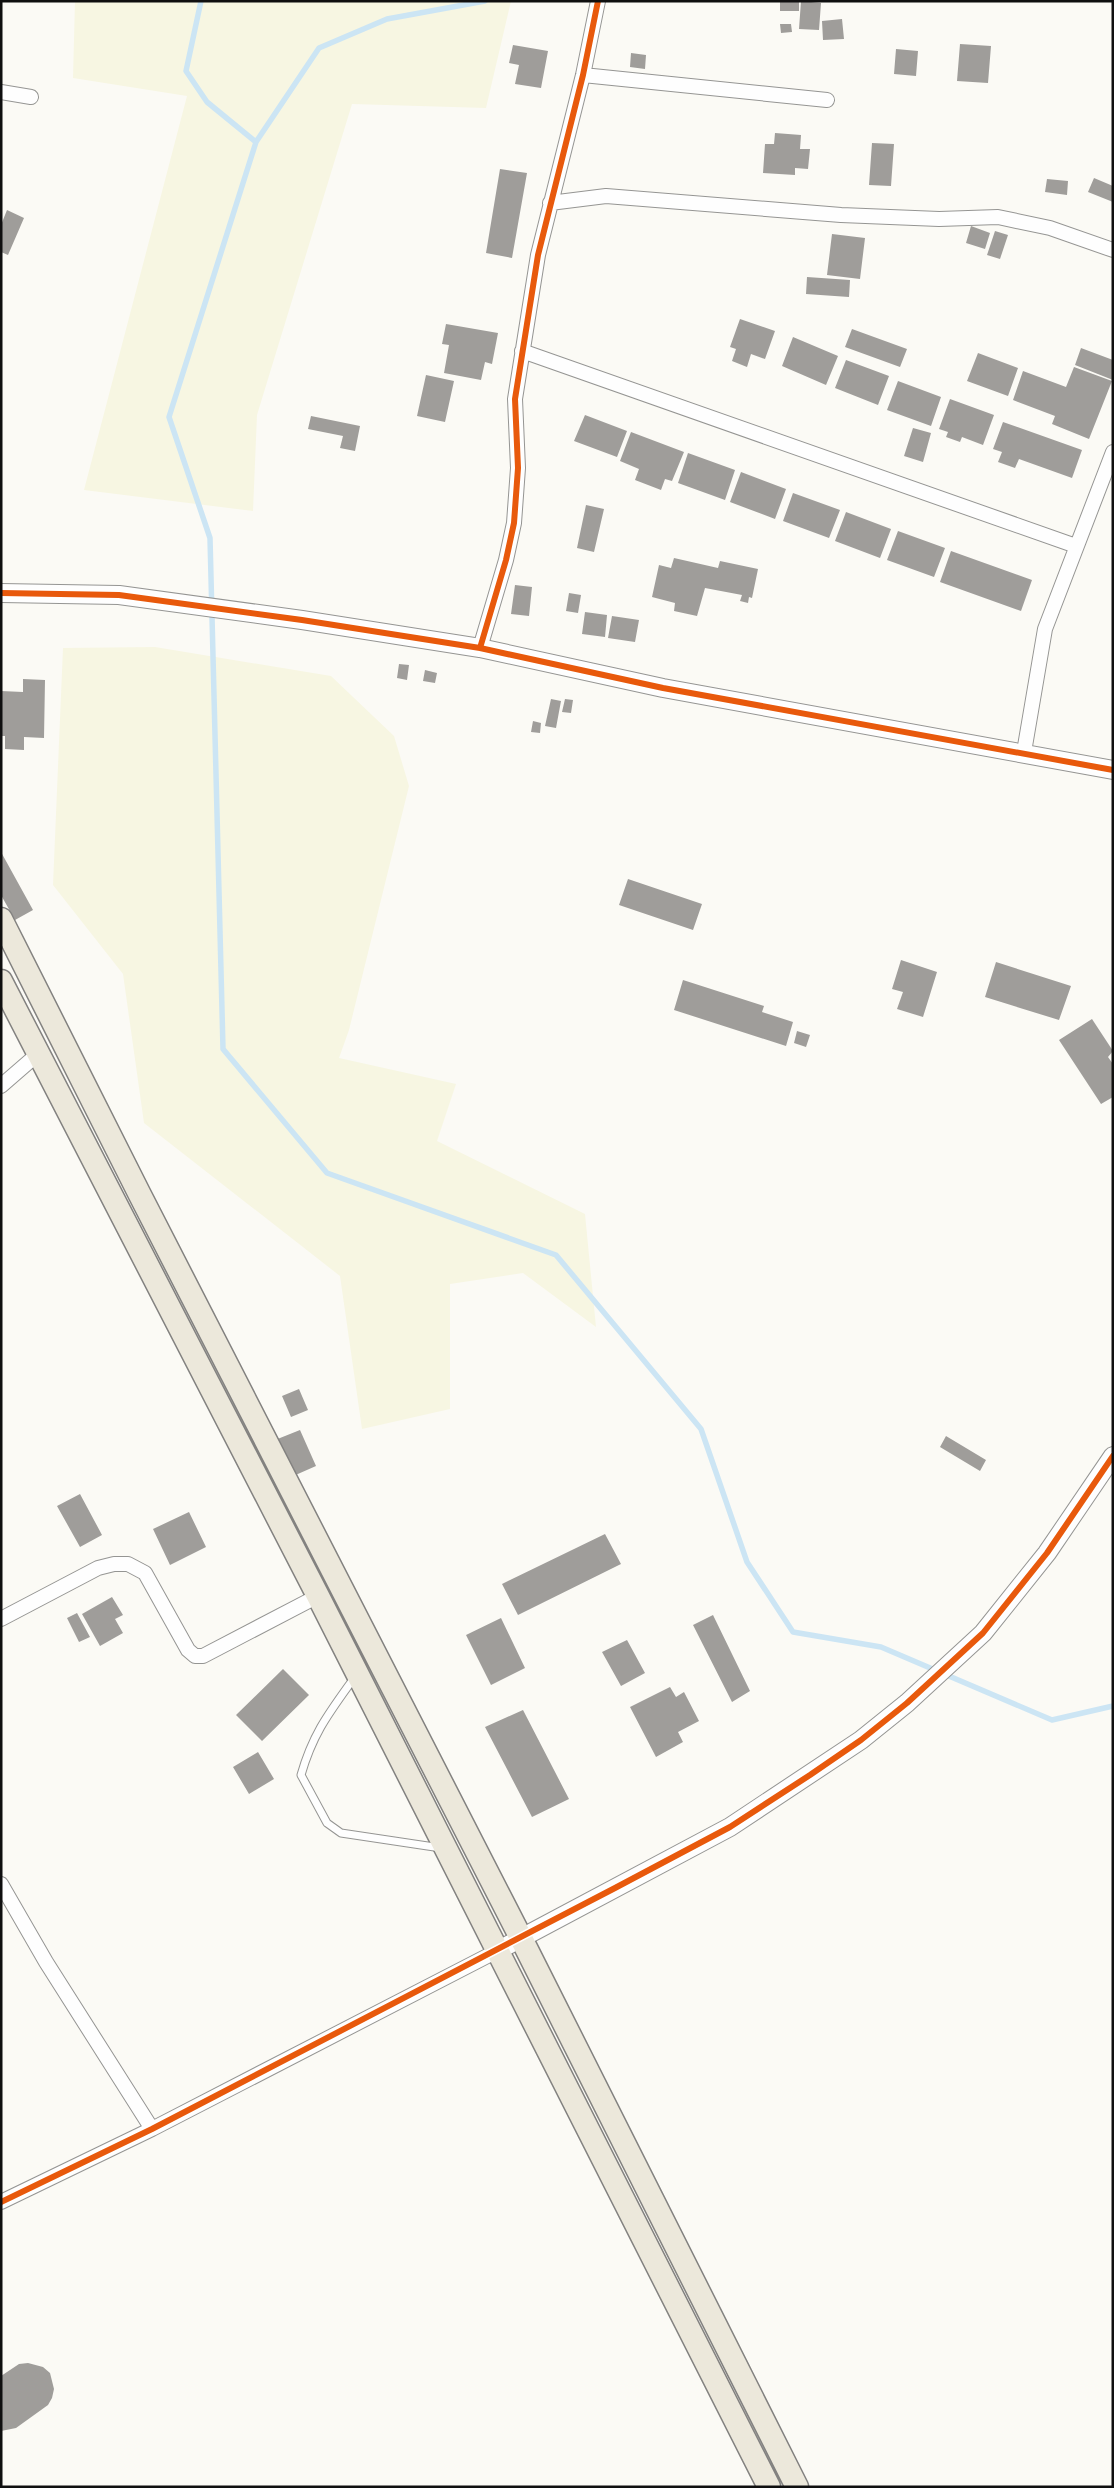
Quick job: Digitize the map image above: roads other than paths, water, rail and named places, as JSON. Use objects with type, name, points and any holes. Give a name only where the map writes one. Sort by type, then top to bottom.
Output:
[{"type":"main road","points":[[1,920],[521,1938],[798,2487]]},
{"type":"main road","points":[[1,981],[318,1596],[769,2487]]},
{"type":"street","points":[[480,648],[506,560],[514,523],[518,468],[515,399],[538,255],[583,75],[598,1]]},
{"type":"street","points":[[583,75],[828,100]]},
{"type":"street","points":[[1,92],[31,97]]},
{"type":"street","points":[[550,202],[606,196],[841,215],[939,219],[998,217],[1050,228],[1113,250]]},
{"type":"street","points":[[522,351],[1076,546]]},
{"type":"street","points":[[1024,752],[1045,629],[1113,452]]},
{"type":"street","points":[[2,594],[75,594],[136,597],[302,620],[480,648],[664,688],[1024,752],[1113,770]]},
{"type":"street","points":[[1,1086],[39,1052]]},
{"type":"street","points":[[1,2202],[152,2129],[497,1951],[730,1827],[861,1740],[907,1703],[983,1633],[1047,1553],[1113,1456]]},
{"type":"street","points":[[1,1619],[98,1568],[114,1564],[128,1564],[145,1573],[188,1650],[195,1656],[203,1656],[318,1596]]},
{"type":"street","points":[[1,1884],[46,1962],[152,2129]]},
{"type":"lane","points":[[357,1674],[325,1718],[309,1746],[301,1775],[328,1823],[341,1833],[446,1849]]},
{"type":"waterway","points":[[201,1],[186,71],[207,102],[256,142]]},
{"type":"waterway","points":[[485,1],[387,19],[319,48],[256,142],[169,417],[210,538],[223,1049],[327,1173],[556,1255],[701,1429],[747,1562],[793,1632],[881,1647],[1052,1720],[1113,1706]]}]
